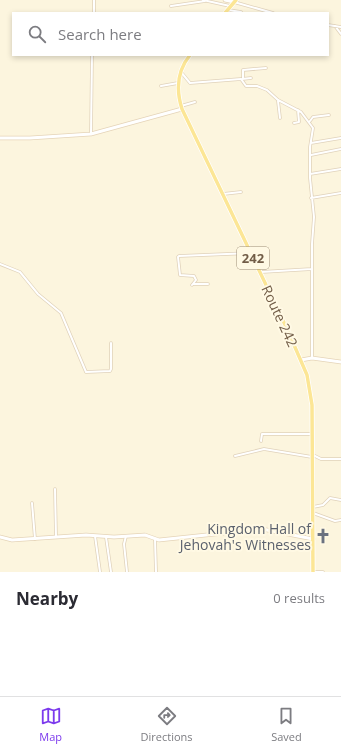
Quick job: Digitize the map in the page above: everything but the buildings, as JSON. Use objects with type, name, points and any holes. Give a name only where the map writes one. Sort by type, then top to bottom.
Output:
[{"type":"main road","points":[[226,12],[235,1]]},
{"type":"main road","name":"Route 242","points":[[189,56],[181,72],[178,83],[182,107],[307,375],[311,393],[313,572]]},
{"type":"street","points":[[94,0],[94,12]]},
{"type":"street","points":[[171,6],[204,0],[230,6]]},
{"type":"street","points":[[225,0],[235,1],[270,12]]},
{"type":"street","points":[[226,12],[241,12]]},
{"type":"street","points":[[329,25],[341,27]]},
{"type":"street","points":[[335,26],[341,34]]},
{"type":"street","points":[[92,56],[92,134]]},
{"type":"street","points":[[266,68],[243,70],[242,79],[246,86],[258,86],[266,89],[277,99],[298,110],[309,121],[314,130],[310,155],[311,198],[314,217],[312,269],[312,358]]},
{"type":"street","points":[[181,72],[190,83],[251,78]]},
{"type":"street","points":[[161,86],[178,83]]},
{"type":"street","points":[[277,99],[280,118]]},
{"type":"street","points":[[0,138],[30,138],[92,134],[195,102]]},
{"type":"street","points":[[294,124],[299,122],[298,110]]},
{"type":"street","points":[[309,121],[313,117],[329,115]]},
{"type":"street","points":[[311,143],[341,138]]},
{"type":"street","points":[[310,155],[341,149]]},
{"type":"street","points":[[310,174],[341,170]]},
{"type":"street","points":[[222,194],[241,192]]},
{"type":"street","points":[[311,198],[341,193]]},
{"type":"street","points":[[208,284],[193,284],[196,280],[194,276],[180,275],[178,257],[251,253]]},
{"type":"street","points":[[0,264],[20,272],[38,294],[61,312],[86,372],[110,371],[111,343]]},
{"type":"street","points":[[260,272],[312,269]]},
{"type":"street","points":[[301,360],[312,358],[341,362]]},
{"type":"street","points":[[261,441],[262,434],[312,434]]},
{"type":"street","points":[[235,456],[264,449],[312,456],[321,459],[341,459]]},
{"type":"street","points":[[55,489],[56,537]]},
{"type":"street","points":[[313,506],[324,505],[330,498],[341,500]]},
{"type":"street","points":[[32,504],[35,538]]},
{"type":"street","points":[[313,513],[334,521],[341,520]]},
{"type":"street","points":[[0,537],[12,540],[56,537],[145,535],[154,539],[262,529],[313,540]]},
{"type":"street","points":[[95,536],[100,572]]},
{"type":"street","points":[[126,536],[124,544],[127,572]]},
{"type":"street","points":[[106,537],[111,572]]},
{"type":"street","points":[[154,539],[156,572]]},
{"type":"street","points":[[313,572],[324,572]]},
{"type":"place","name":"Kingdom Hall of Jehovah's Witnesses","points":[[323,536]]}]
